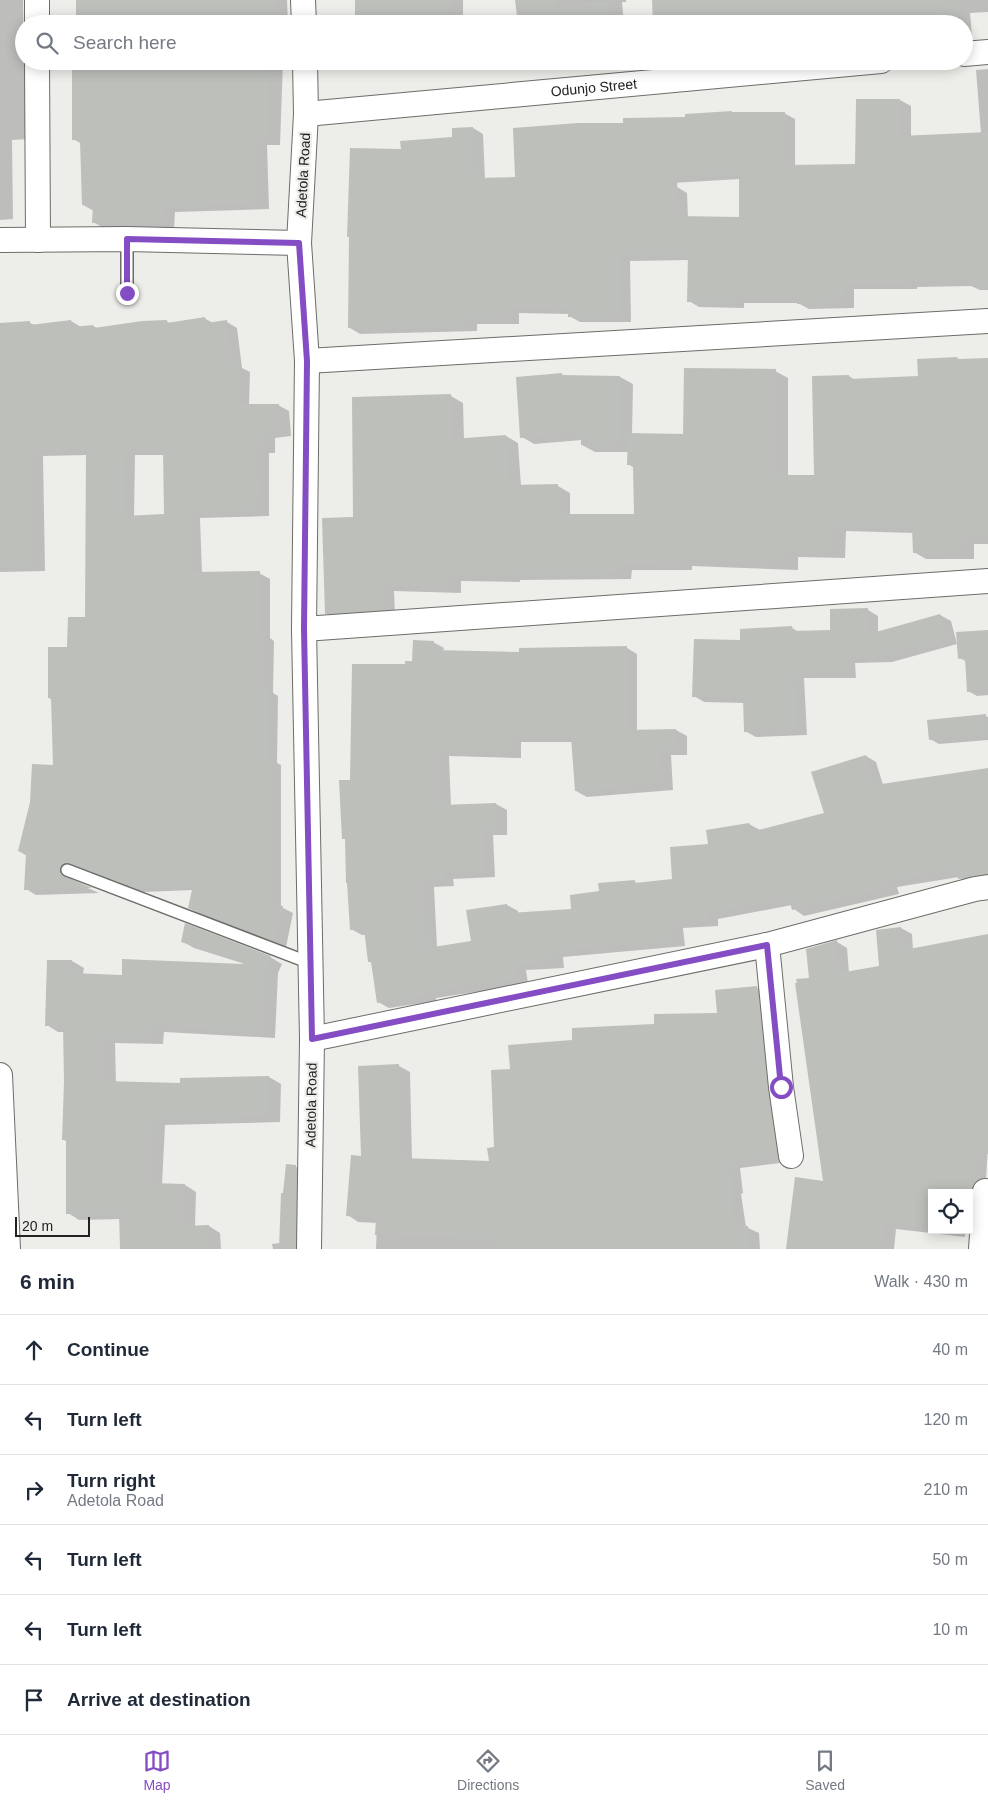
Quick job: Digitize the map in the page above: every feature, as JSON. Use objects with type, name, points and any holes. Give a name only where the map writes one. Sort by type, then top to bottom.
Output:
[{"type":"street","points":[[37,0],[37,15]]},
{"type":"street","points":[[303,0],[304,15]]},
{"type":"street","points":[[973,53],[988,52]]},
{"type":"street","points":[[37,70],[38,240]]},
{"type":"street","name":"Adetola Road","points":[[305,70],[306,114],[299,243],[307,361],[304,629],[312,1039],[310,1249]]},
{"type":"street","name":"Odunjo Street","points":[[306,114],[783,70]]},
{"type":"street","points":[[0,240],[127,239],[299,243]]},
{"type":"street","points":[[307,361],[988,321]]},
{"type":"street","points":[[304,629],[988,581]]},
{"type":"street","points":[[312,1039],[767,945],[988,887]]},
{"type":"street","points":[[767,945],[781,1087],[791,1156]]},
{"type":"street","points":[[0,1075],[8,1249]]},
{"type":"street","points":[[982,1249],[984,1192]]},
{"type":"lane","points":[[127,239],[127,293]]},
{"type":"lane","points":[[66,870],[310,963]]},
{"type":"building","points":[[76,0],[277,0],[277,15],[76,15]]},
{"type":"building","points":[[355,0],[451,0],[451,15],[355,15]]},
{"type":"building","points":[[515,0],[557,0],[557,7],[610,0],[612,15],[517,15]]},
{"type":"building","points":[[652,0],[959,0],[960,15],[653,15]]},
{"type":"building","points":[[72,70],[270,70],[269,139],[256,139],[258,203],[164,207],[163,223],[92,223],[93,205],[82,205],[80,140],[72,140]]},
{"type":"building","points":[[856,99],[900,99],[900,136],[988,132],[988,285],[968,285],[968,280],[907,282],[907,284],[843,284],[843,302],[797,304],[797,297],[733,298],[733,302],[687,302],[688,254],[620,255],[620,317],[568,317],[568,309],[508,308],[508,318],[466,319],[466,325],[348,328],[349,237],[347,237],[350,148],[401,149],[400,141],[452,137],[452,128],[473,127],[475,178],[515,177],[513,128],[578,123],[623,123],[623,118],[685,117],[685,114],[732,111],[785,112],[785,165],[855,164]],"holes":[[[739,173],[739,217],[678,216],[677,177]]]},
{"type":"building","points":[[205,317],[206,323],[227,320],[233,365],[239,365],[239,404],[279,404],[280,431],[265,432],[265,447],[258,447],[259,510],[190,513],[192,572],[260,571],[260,633],[264,633],[263,688],[267,688],[267,758],[270,758],[270,904],[283,906],[275,942],[188,908],[193,885],[131,887],[66,863],[60,867],[62,875],[92,888],[24,890],[26,854],[18,851],[30,802],[32,764],[53,765],[51,698],[48,698],[48,647],[67,647],[68,617],[85,617],[86,450],[33,450],[34,566],[0,566],[0,323],[30,321],[30,325],[71,320],[72,327],[93,325],[94,328],[142,321],[167,320],[167,323]],"holes":[[[125,449],[163,450],[164,514],[124,516]]]},
{"type":"building","points":[[957,357],[958,359],[988,358],[988,538],[962,538],[962,552],[913,553],[912,527],[834,525],[833,552],[786,551],[786,563],[680,560],[680,563],[620,564],[620,573],[508,574],[508,576],[449,575],[449,587],[382,585],[383,610],[325,614],[322,518],[353,517],[352,397],[451,394],[452,439],[506,435],[510,485],[558,484],[558,514],[634,514],[633,465],[627,465],[628,433],[683,434],[684,368],[776,369],[776,475],[814,475],[812,376],[849,375],[849,379],[918,376],[917,359]]},
{"type":"building","points":[[562,373],[562,375],[620,376],[619,446],[581,445],[581,433],[520,438],[516,377]]},
{"type":"building","points":[[868,608],[869,634],[940,614],[948,639],[881,657],[846,658],[846,672],[794,673],[797,729],[744,732],[743,698],[692,697],[694,639],[740,640],[740,629],[792,626],[793,631],[830,630],[830,609]]},
{"type":"building","points":[[988,630],[988,690],[967,692],[965,658],[958,659],[956,632]]},
{"type":"building","points":[[413,640],[434,641],[433,650],[519,652],[519,648],[627,646],[627,730],[676,729],[677,749],[661,750],[663,784],[575,791],[571,737],[511,737],[510,752],[439,751],[441,805],[496,803],[497,830],[483,830],[485,871],[443,873],[443,881],[423,881],[427,948],[471,941],[466,910],[507,904],[509,913],[571,909],[570,895],[599,891],[598,883],[635,880],[635,883],[672,879],[670,847],[708,844],[706,830],[749,823],[751,832],[824,813],[811,772],[866,755],[875,785],[988,768],[988,874],[958,879],[956,870],[887,881],[889,888],[792,910],[789,898],[708,913],[708,920],[673,923],[675,941],[553,951],[554,962],[516,965],[518,979],[426,992],[426,995],[377,1003],[371,962],[368,962],[364,929],[350,930],[345,839],[342,839],[339,780],[350,780],[352,664],[405,664],[405,661],[412,661]]},
{"type":"building","points":[[986,714],[987,735],[929,740],[927,720]]},
{"type":"building","points":[[185,923],[271,956],[267,966],[263,1032],[152,1026],[152,1038],[104,1037],[105,1081],[180,1083],[180,1078],[269,1076],[268,1116],[153,1119],[150,1183],[185,1184],[184,1226],[209,1225],[210,1249],[120,1249],[119,1213],[66,1214],[66,1140],[62,1140],[63,1026],[45,1026],[47,960],[72,960],[72,973],[122,975],[122,959],[243,964],[243,961],[181,942]]},
{"type":"building","points":[[901,927],[904,950],[988,934],[988,1154],[976,1155],[975,1182],[972,1189],[928,1189],[928,1228],[886,1223],[882,1249],[786,1249],[795,1177],[823,1181],[795,983],[797,983],[796,979],[809,978],[806,949],[837,940],[839,973],[879,966],[876,930]]},
{"type":"building","points":[[757,986],[767,1088],[777,1157],[729,1162],[732,1188],[730,1188],[736,1226],[748,1226],[749,1249],[495,1249],[494,1238],[375,1235],[376,1218],[346,1216],[351,1155],[361,1156],[358,1066],[399,1064],[402,1158],[489,1161],[487,1148],[494,1147],[491,1070],[510,1069],[508,1045],[572,1040],[572,1028],[654,1024],[654,1014],[717,1013],[715,990]]},
{"type":"building","points":[[286,1164],[296,1165],[295,1249],[279,1249],[281,1193],[283,1193]]},
{"type":"route","points":[[127,293],[127,239],[299,243],[307,361],[304,629],[312,1039],[767,945],[781,1087]]}]
